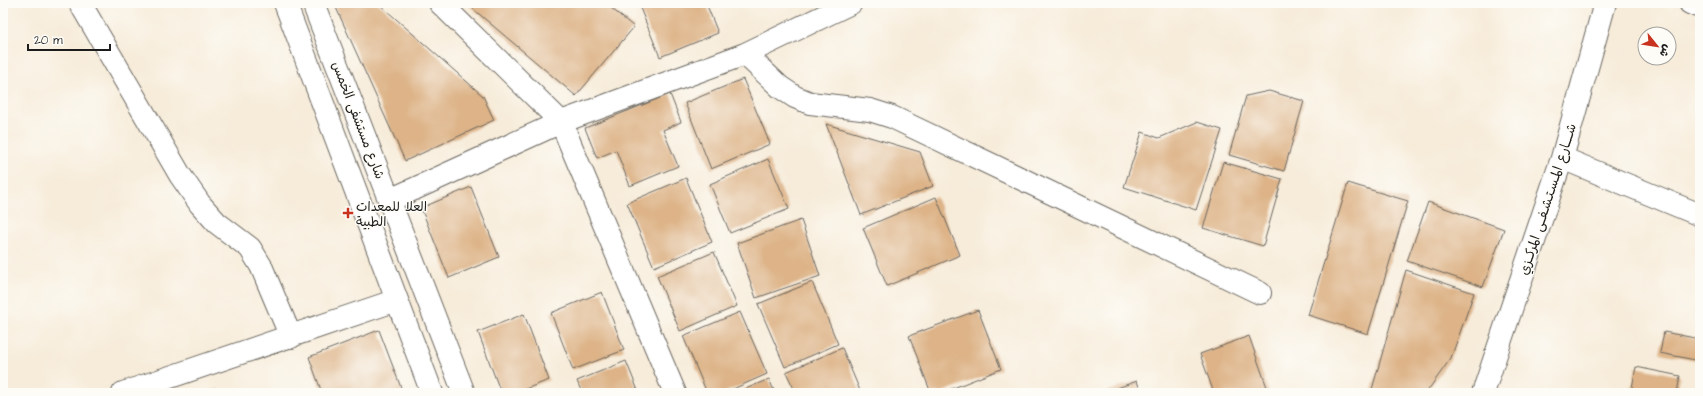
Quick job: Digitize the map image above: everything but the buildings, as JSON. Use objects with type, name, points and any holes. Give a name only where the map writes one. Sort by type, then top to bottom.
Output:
[{"type":"street","points":[[80,3],[188,187],[217,223],[250,248],[260,266],[291,337]]},
{"type":"street","points":[[284,3],[432,393]]},
{"type":"street","name":"شارع مستشفى الخمس","points":[[313,3],[464,393]]},
{"type":"street","points":[[440,3],[560,122],[675,393]]},
{"type":"street","points":[[390,200],[560,122],[746,54],[851,3]]},
{"type":"street","name":"شــــارع المـسـتـشـفــى المركــزي","points":[[1483,393],[1562,158],[1605,3]]},
{"type":"street","points":[[1690,3],[1700,7]]},
{"type":"street","points":[[746,54],[780,87],[795,97],[810,103],[870,110],[892,117],[1260,293]]},
{"type":"street","points":[[1562,158],[1698,209]]},
{"type":"street","points":[[123,393],[397,300]]},
{"type":"place","name":"العلا للمعدات الطبية","points":[[348,213]]}]
